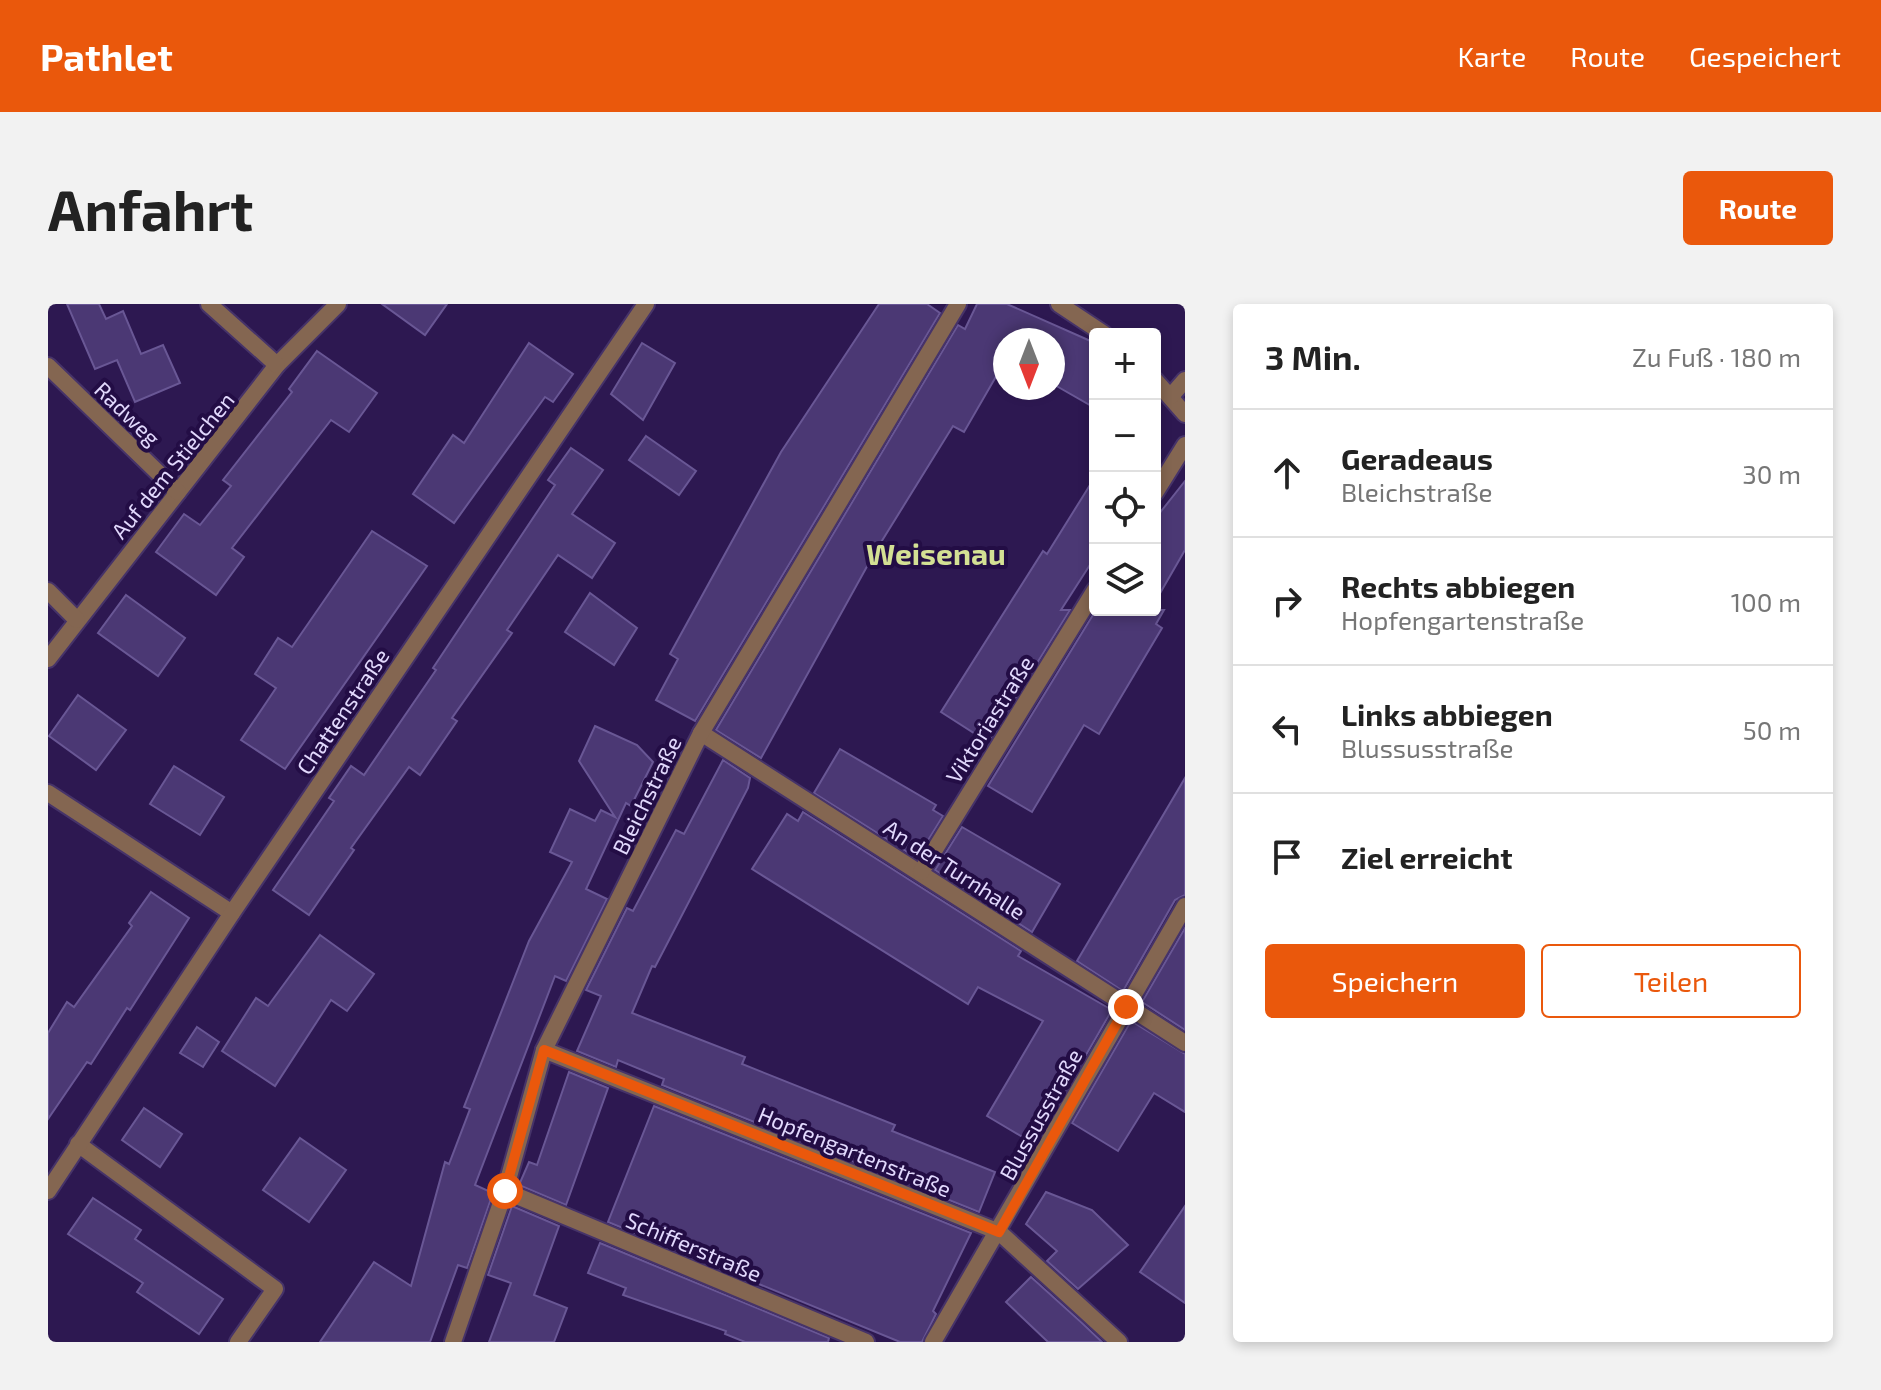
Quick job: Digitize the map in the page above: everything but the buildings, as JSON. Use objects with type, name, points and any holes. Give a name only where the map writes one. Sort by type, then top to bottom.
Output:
[{"type":"street","points":[[209,304],[277,365]]},
{"type":"street","name":"Auf dem Stielchen","points":[[48,659],[277,365],[338,304]]},
{"type":"street","name":"Chattenstraße","points":[[48,1191],[232,913],[646,304]]},
{"type":"street","name":"Bleichstraße","points":[[453,1342],[505,1191],[544,1050],[701,733],[958,304]]},
{"type":"street","points":[[1059,304],[1095,328]]},
{"type":"street","name":"Radweg","points":[[48,366],[178,492]]},
{"type":"street","points":[[1171,396],[1185,380]]},
{"type":"street","points":[[1161,386],[1185,414]]},
{"type":"street","points":[[1161,483],[1185,445]]},
{"type":"street","points":[[48,591],[77,620]]},
{"type":"street","name":"Viktoriastraße","points":[[921,872],[1089,600]]},
{"type":"street","name":"An der Turnhalle","points":[[701,733],[1185,1043]]},
{"type":"street","points":[[48,793],[232,913]]},
{"type":"street","name":"Blussusstraße","points":[[933,1342],[1185,906]]},
{"type":"street","name":"Hopfengartenstraße","points":[[544,1050],[999,1232],[1119,1342]]},
{"type":"street","points":[[78,1144],[275,1289],[238,1342]]},
{"type":"street","name":"Schifferstraße","points":[[505,1191],[866,1342]]},
{"type":"district","name":"Weisenau","points":[[936,553]]},
{"type":"route","points":[[505,1191],[544,1050],[999,1232],[1126,1007]]}]
